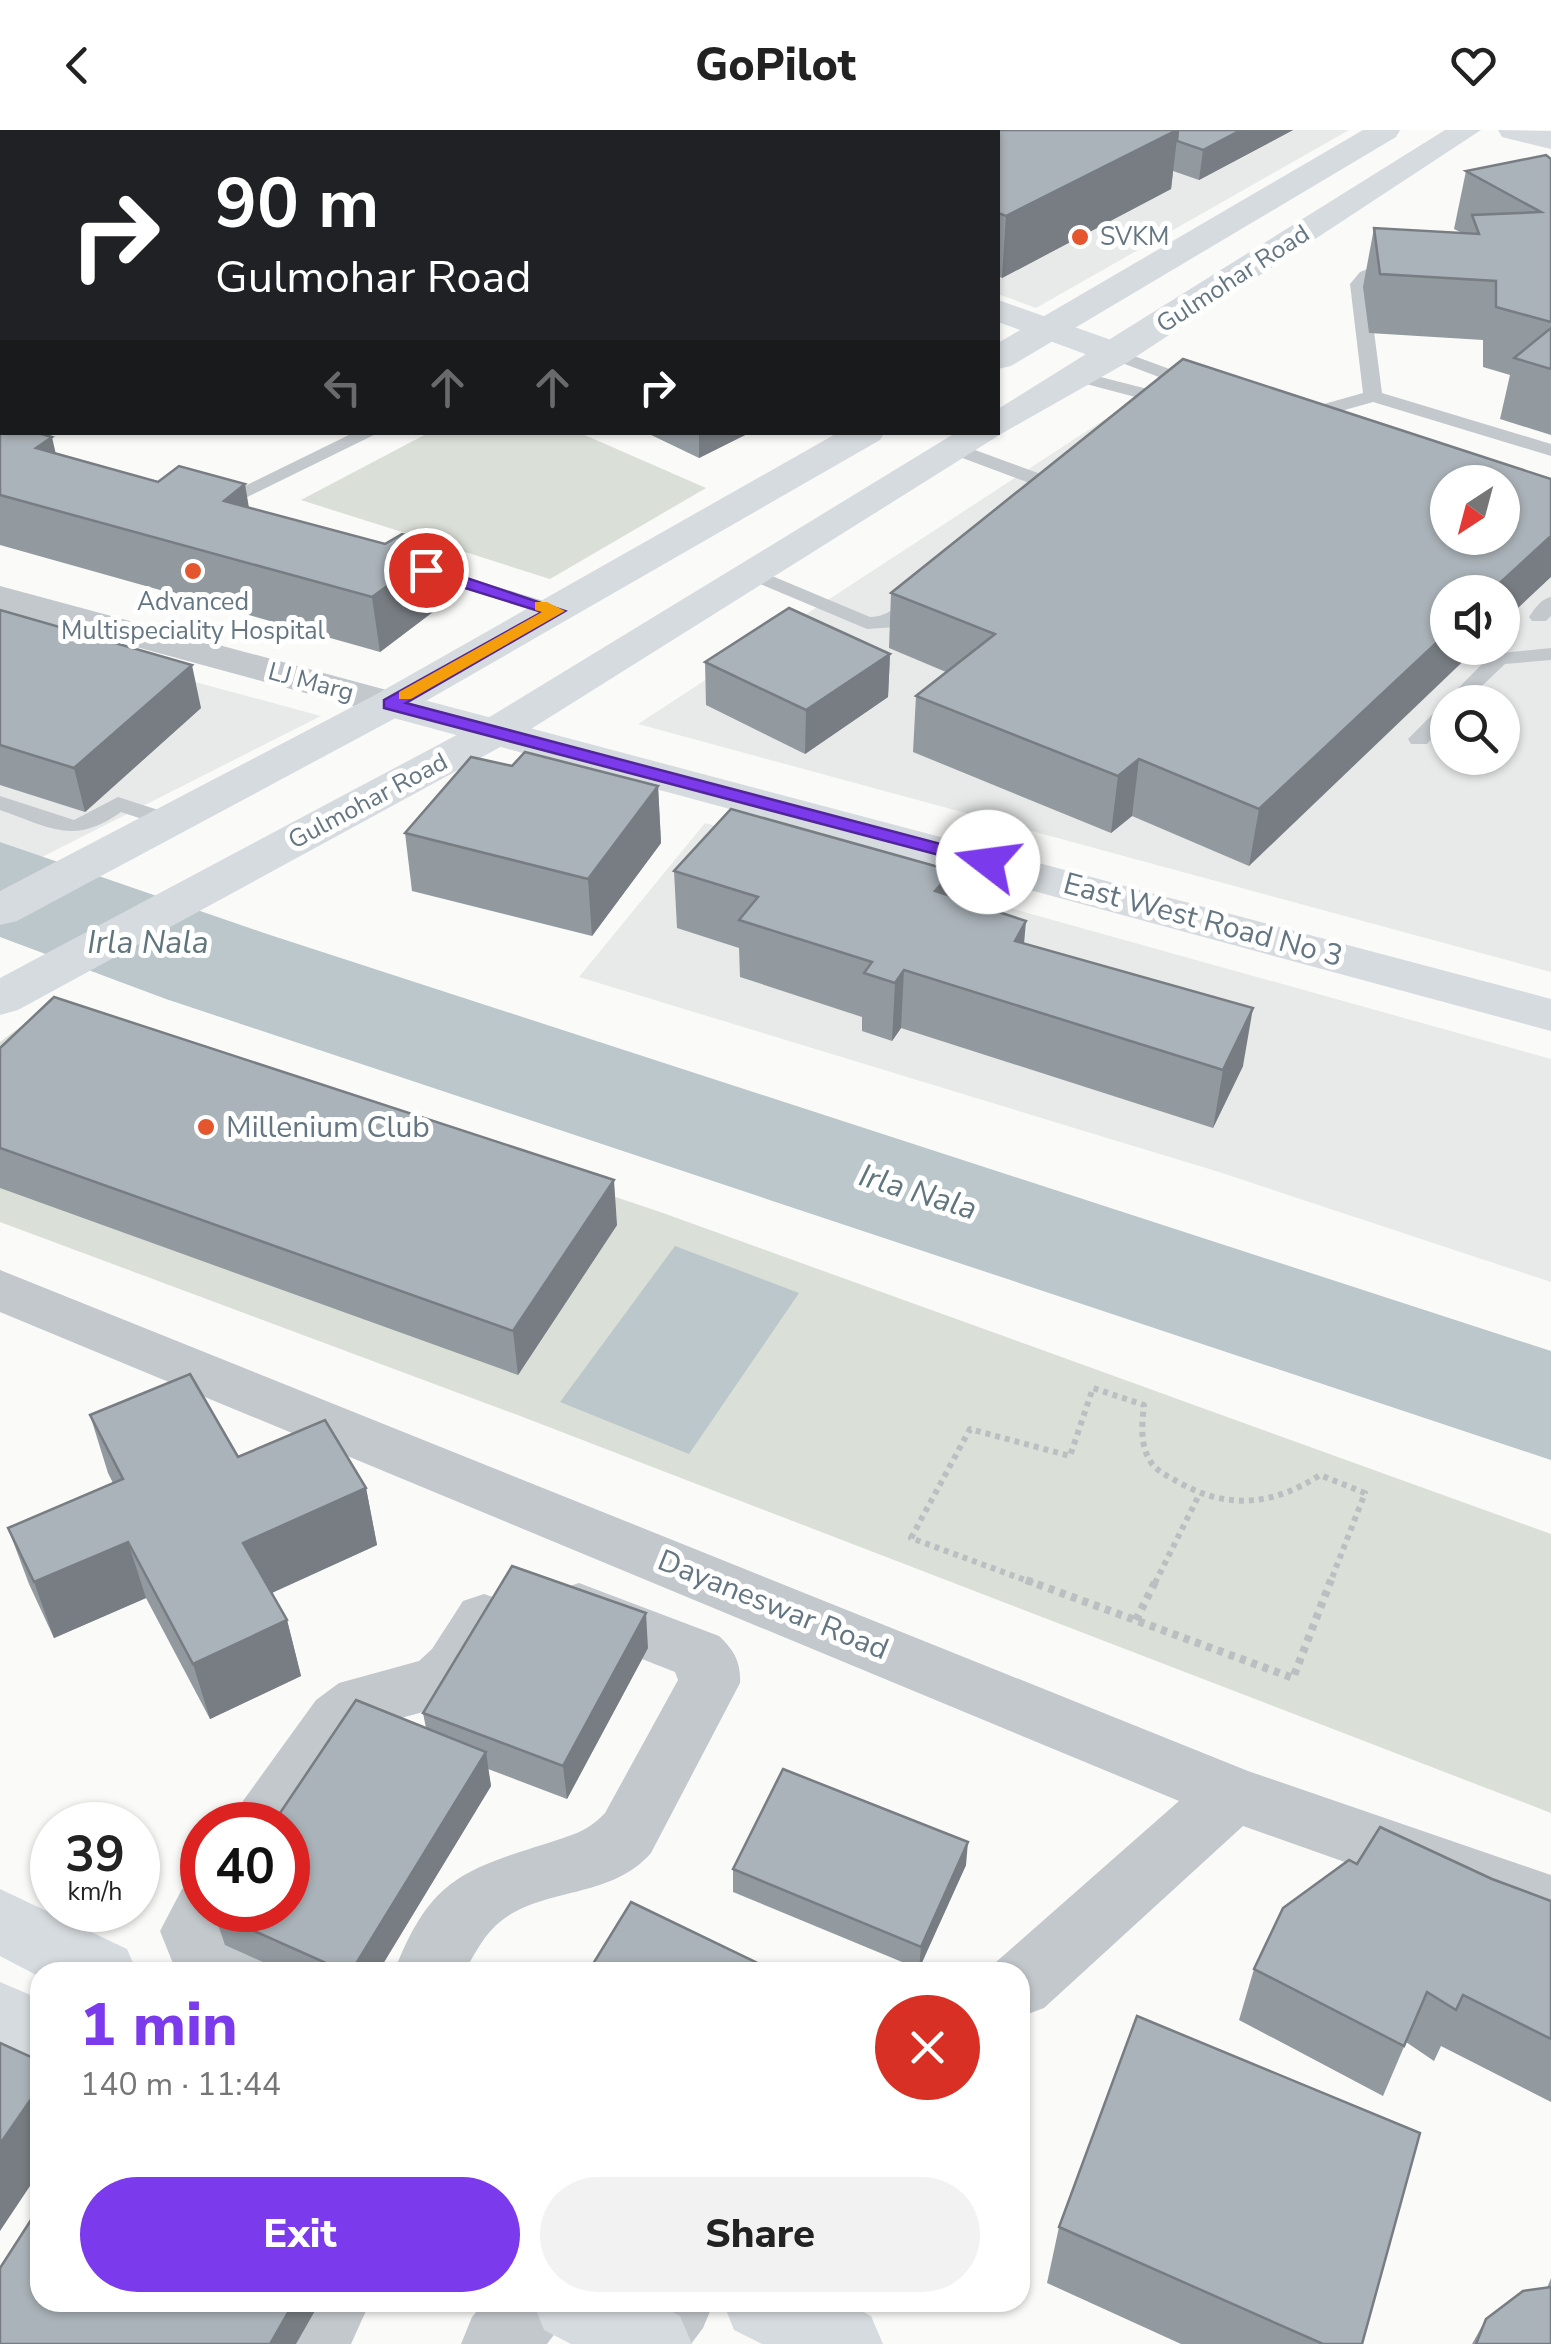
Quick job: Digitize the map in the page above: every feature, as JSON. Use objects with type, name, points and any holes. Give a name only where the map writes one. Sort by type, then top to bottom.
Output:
[{"type":"main road","name":"Gulmohar Road","points":[[1001,353],[1049,330],[1386,130]]},
{"type":"main road","name":"Gulmohar Road","points":[[1000,423],[1466,130]]},
{"type":"main road","points":[[1513,130],[1551,140]]},
{"type":"main road","points":[[1000,311],[1115,354]]},
{"type":"main road","points":[[1001,353],[1077,376]]},
{"type":"main road","points":[[0,910],[390,704],[862,435]]},
{"type":"main road","name":"Gulmohar Road","points":[[0,999],[499,730],[970,441]]},
{"type":"main road","name":"East West Road No 3","points":[[390,704],[1551,1014]]},
{"type":"main road","points":[[0,1922],[82,1962]]},
{"type":"main road","points":[[0,2016],[30,2031]]},
{"type":"main road","points":[[599,2312],[655,2333]]},
{"type":"main road","points":[[782,2312],[844,2344]]},
{"type":"street","name":"LJ Marg","points":[[0,598],[64,627],[390,704]]},
{"type":"street","name":"Dayaneswar Road","points":[[0,1290],[1233,1794],[1551,1905]]},
{"type":"street","points":[[279,1802],[338,1719],[361,1702],[438,1683],[454,1667],[504,1592],[525,1588],[687,1648],[706,1660],[710,1667],[709,1683],[628,1833],[612,1852],[495,1889],[476,1900],[460,1917],[434,1962]]},
{"type":"street","points":[[1030,1976],[1233,1794]]},
{"type":"street","points":[[194,1932],[198,1944],[235,1962]]},
{"type":"street","points":[[310,2344],[328,2312]]},
{"type":"street","points":[[500,2344],[525,2312]]},
{"type":"lane","points":[[1373,396],[1359,284],[1374,272],[1421,255]]},
{"type":"lane","points":[[1077,376],[1162,400],[1213,400],[1186,379],[1115,354]]},
{"type":"lane","points":[[1320,433],[1284,422],[1373,396],[1551,450]]},
{"type":"lane","points":[[253,516],[207,502],[363,435]]},
{"type":"lane","points":[[970,441],[1058,487]]},
{"type":"lane","points":[[402,563],[556,611]]},
{"type":"lane","points":[[753,574],[859,620],[879,624],[898,618],[942,583]]},
{"type":"lane","points":[[1471,685],[1499,658],[1551,654]]},
{"type":"lane","points":[[1419,739],[1430,727]]},
{"type":"lane","points":[[0,803],[73,827],[90,824],[118,804],[168,821]]},
{"type":"path","points":[[1092,1388],[1144,1405],[1141,1434],[1153,1466],[1199,1495],[1218,1502],[1256,1502],[1292,1492],[1320,1475],[1365,1493],[1292,1678],[912,1538],[970,1430],[1070,1456],[1092,1388]]},
{"type":"path","points":[[1136,1620],[1199,1495]]},
{"type":"shaded area","name":"SVKM","points":[[1000,130],[1349,130],[1036,308],[1000,295]]},
{"type":"shaded area","points":[[1125,406],[1430,531],[1430,555],[1520,555],[1520,533],[1551,524],[1551,972],[638,724]]},
{"type":"shaded area","points":[[424,435],[585,435],[706,488],[550,579],[301,500]]},
{"type":"shaded area","points":[[0,629],[321,716],[42,857],[0,842]]},
{"type":"shaded area","points":[[705,823],[1551,1059],[1551,1282],[1219,1172],[579,977]]},
{"type":"shaded area","points":[[50,1005],[663,1213],[1551,1534],[1551,1813],[515,1414],[0,1222],[0,1042]]},
{"type":"water","name":"Irla Nala","points":[[0,842],[267,934],[1551,1351],[1551,1460],[166,999],[0,937]]},
{"type":"water","points":[[675,1246],[799,1293],[689,1454],[560,1402]]},
{"type":"building","points":[[1000,130],[1177,130],[1006,216],[1000,214]]},
{"type":"building","points":[[1178,130],[1241,130],[1203,150],[1177,141]]},
{"type":"building","points":[[1546,155],[1551,159],[1551,322],[1496,307],[1496,281],[1380,274],[1374,228],[1479,234],[1472,215],[1541,212],[1466,171]]},
{"type":"building","points":[[1551,328],[1551,369],[1514,358]]},
{"type":"building","points":[[1183,359],[1508,465],[1430,465],[1430,555],[1520,555],[1520,469],[1551,479],[1551,536],[1509,575],[1430,575],[1430,649],[1259,809],[1139,759],[1118,776],[916,696],[995,634],[891,593]]},
{"type":"building","points":[[0,435],[45,435],[52,437],[36,448],[158,482],[179,466],[245,484],[224,501],[385,544],[402,534],[444,545],[372,597],[0,495]]},
{"type":"building","points":[[789,608],[890,654],[806,710],[705,662]]},
{"type":"building","points":[[0,610],[192,665],[74,768],[0,745]]},
{"type":"building","points":[[525,752],[658,786],[588,879],[405,833],[471,757],[512,766]]},
{"type":"building","points":[[731,809],[953,871],[935,891],[1026,921],[1015,941],[1253,1008],[1223,1070],[904,970],[895,983],[864,973],[872,962],[739,920],[758,897],[674,871]]},
{"type":"building","name":"Millenium Club","points":[[54,997],[614,1180],[513,1331],[0,1148],[0,1048]]},
{"type":"building","points":[[190,1374],[238,1457],[325,1420],[366,1488],[243,1543],[287,1620],[193,1664],[128,1542],[34,1582],[8,1528],[123,1479],[90,1415]]},
{"type":"building","points":[[512,1566],[646,1613],[563,1766],[423,1713]]},
{"type":"building","points":[[356,1700],[486,1752],[357,1962],[324,1962],[257,1932],[310,1932],[310,1802],[287,1802]]},
{"type":"building","points":[[783,1769],[968,1842],[921,1947],[733,1869]]},
{"type":"building","points":[[1380,1827],[1492,1879],[1551,1901],[1551,2039],[1463,1995],[1456,2010],[1427,1992],[1404,2046],[1254,1969],[1283,1908],[1349,1860],[1357,1864]]},
{"type":"building","points":[[631,1902],[755,1962],[594,1962]]},
{"type":"building","points":[[1137,2016],[1420,2133],[1362,2344],[1323,2344],[1059,2227]]},
{"type":"building","points":[[0,2043],[30,2056],[30,2100],[0,2144]]},
{"type":"building","points":[[30,2222],[30,2312],[288,2312],[270,2344],[0,2344],[0,2268]]},
{"type":"building","points":[[1551,2287],[1551,2344],[1476,2344],[1486,2319],[1523,2291]]},
{"type":"slow traffic","points":[[405,696],[556,611],[541,606]]},
{"type":"place","name":"SVKM","points":[[1080,237]]},
{"type":"place","name":"Advanced Multispeciality Hospital","points":[[193,571]]},
{"type":"place","name":"Millenium Club","points":[[206,1127]]},
{"type":"route","points":[[426,570],[556,611],[390,704],[988,862]]}]
